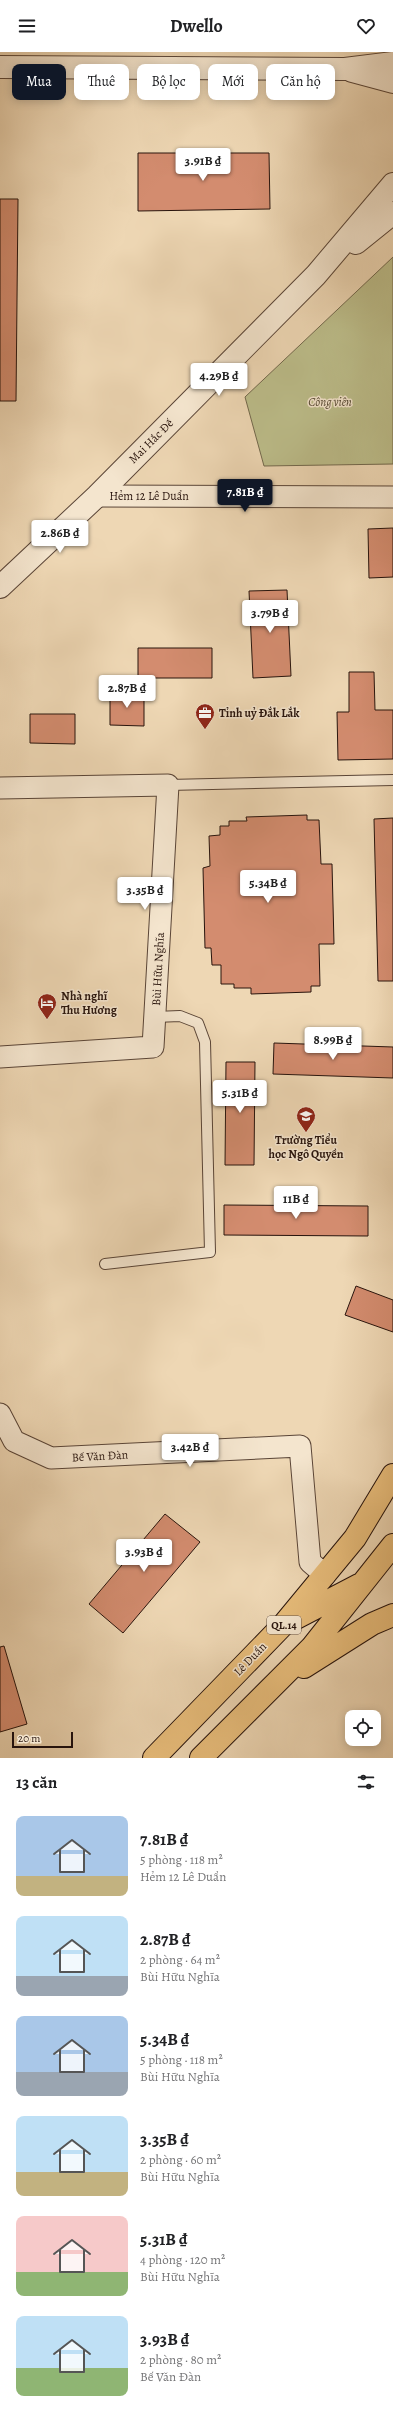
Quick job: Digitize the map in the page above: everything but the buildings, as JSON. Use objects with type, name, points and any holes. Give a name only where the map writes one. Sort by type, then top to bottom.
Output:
[{"type":"main road","name":"Lê Duẩn","points":[[154,1758],[284,1624],[355,1538],[393,1475]]},
{"type":"main road","name":"QL.14","points":[[201,1758],[312,1647],[393,1545]]},
{"type":"main road","points":[[284,1624],[364,1583],[393,1565]]},
{"type":"main road","points":[[271,1688],[372,1624],[393,1615]]},
{"type":"street","points":[[0,67],[345,69],[393,63]]},
{"type":"street","points":[[345,69],[393,82]]},
{"type":"street","name":"Mai Hắc Đế","points":[[0,587],[97,496],[316,275],[393,184]]},
{"type":"street","name":"Mai Hắc Đế","points":[[316,275],[393,213]]},
{"type":"street","name":"Hẻm 12 Lê Duẩn","points":[[97,496],[393,497]]},
{"type":"street","points":[[0,788],[168,785]]},
{"type":"street","name":"Bùi Hữu Nghĩa","points":[[0,1057],[153,1047],[168,785]]},
{"type":"street","name":"Bế Văn Đàn","points":[[0,1414],[14,1441],[51,1458],[300,1446],[310,1562],[325,1575]]},
{"type":"lane","points":[[168,785],[393,780]]},
{"type":"lane","points":[[105,1264],[210,1252],[205,1042],[198,1023],[180,1016],[155,1017]]},
{"type":"green space","name":"Công viên","points":[[393,257],[393,464],[264,466],[245,397]]},
{"type":"place","name":"Tỉnh uỷ Đắk Lắk","points":[[205,730]]},
{"type":"place","name":"Nhà nghĩ Thu Hương","points":[[47,1020]]},
{"type":"place","name":"Trường Tiểu học Ngô Quyền","points":[[306,1133]]}]
